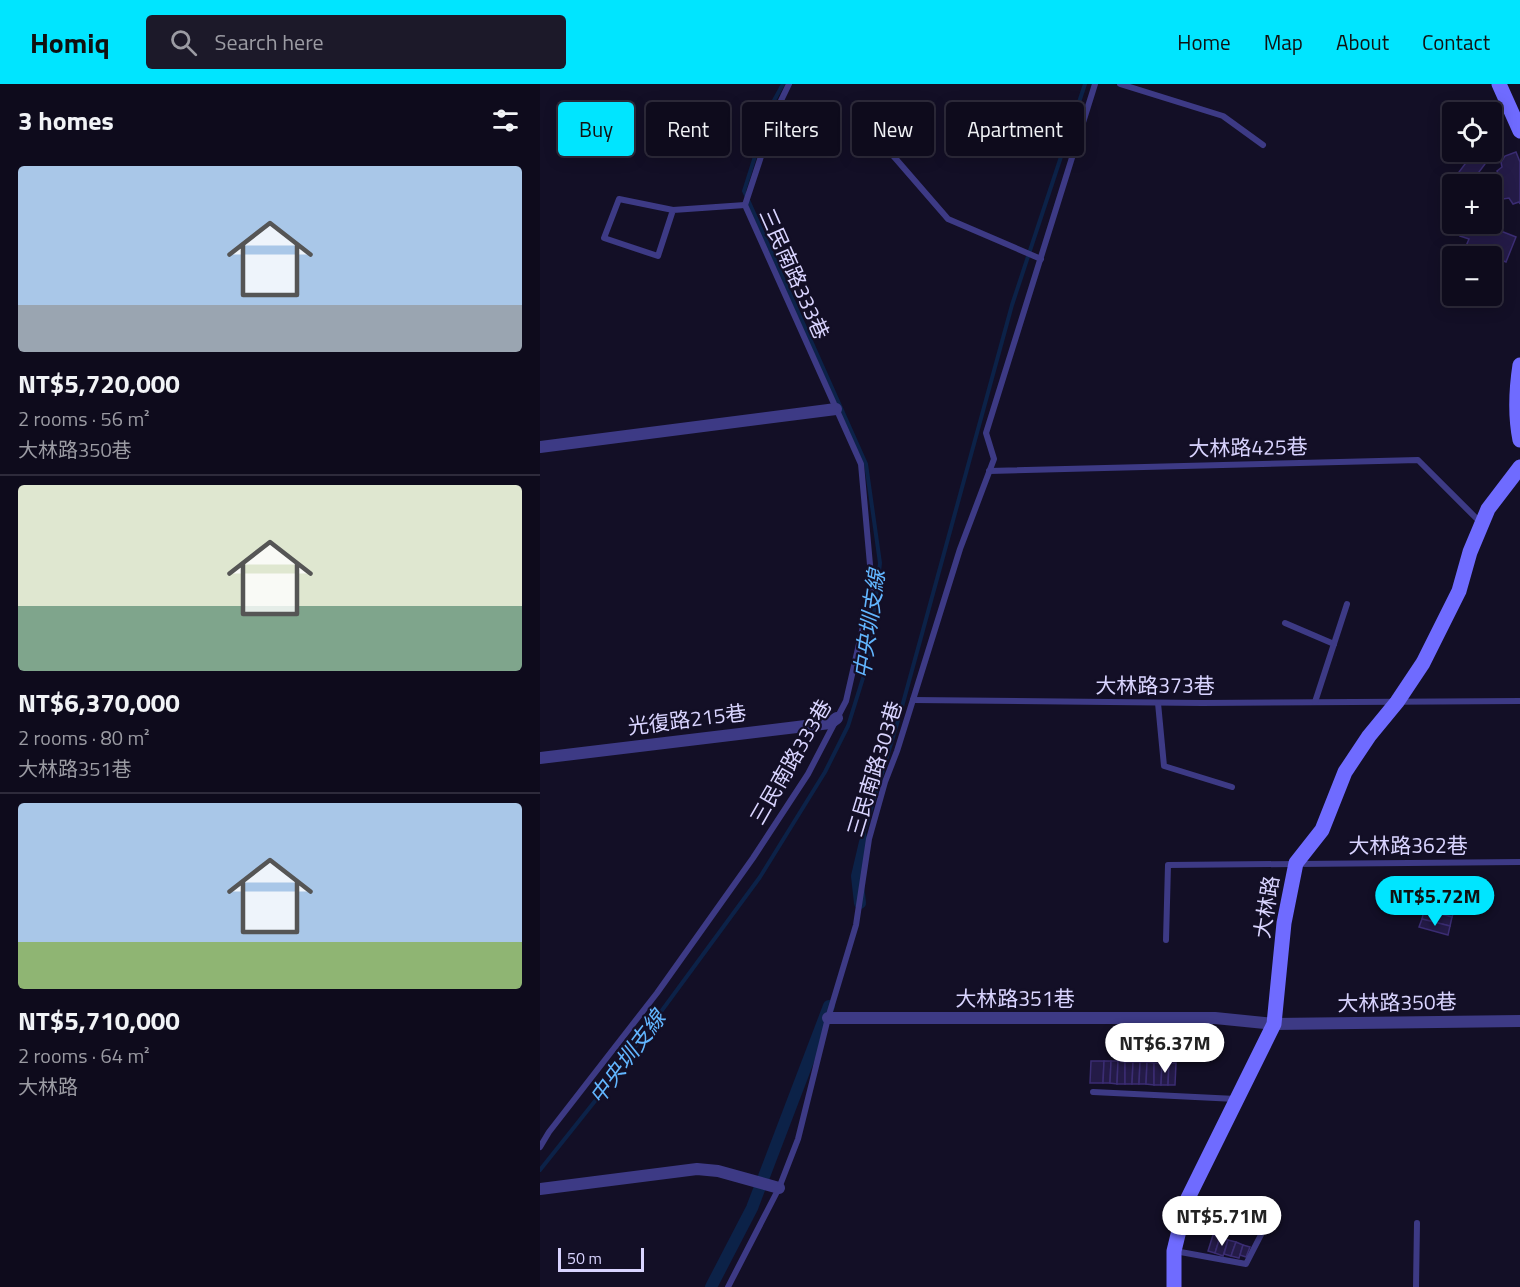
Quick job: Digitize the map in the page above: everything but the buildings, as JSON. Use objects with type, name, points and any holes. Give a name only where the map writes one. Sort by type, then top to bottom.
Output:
[{"type":"street","points":[[1499,84],[1520,131]]},
{"type":"street","points":[[1520,365],[1516,391],[1520,440]]},
{"type":"street","points":[[540,447],[836,409]]},
{"type":"street","name":"大林路","points":[[1173,1287],[1174,1251],[1186,1202],[1274,1024],[1284,923],[1296,863],[1322,830],[1345,772],[1423,663],[1459,591],[1488,509],[1520,467]]},
{"type":"street","name":"光復路215巷","points":[[540,758],[830,723],[837,718]]},
{"type":"street","name":"大林路351巷","points":[[828,1018],[1215,1018],[1274,1024]]},
{"type":"street","name":"大林路350巷","points":[[1274,1024],[1520,1021]]},
{"type":"street","points":[[540,1189],[697,1169],[718,1171],[778,1188]]},
{"type":"lane","name":"三民南路333巷","points":[[540,1146],[657,993],[753,858],[808,774],[846,701],[872,587],[861,464],[745,205],[776,111],[789,84]]},
{"type":"lane","name":"三民南路303巷","points":[[728,1287],[778,1188],[798,1139],[828,1018],[856,925],[869,839],[885,782],[897,751],[960,549],[994,459],[986,433],[1095,84]]},
{"type":"lane","points":[[1120,84],[1223,116],[1263,145]]},
{"type":"lane","points":[[893,156],[948,219],[1041,259]]},
{"type":"lane","points":[[673,210],[658,256],[603,238],[619,199],[673,210],[745,205]]},
{"type":"lane","name":"大林路425巷","points":[[989,471],[1418,460],[1481,524]]},
{"type":"lane","points":[[1315,702],[1347,604]]},
{"type":"lane","points":[[1285,623],[1334,644]]},
{"type":"lane","name":"大林路373巷","points":[[913,700],[1158,703],[1520,702]]},
{"type":"lane","points":[[1158,703],[1164,766],[1232,787]]},
{"type":"lane","name":"大林路362巷","points":[[1166,940],[1168,865],[1520,862]]},
{"type":"lane","points":[[1093,1092],[1237,1099]]},
{"type":"lane","points":[[1174,1251],[1246,1264],[1267,1222]]},
{"type":"lane","points":[[1416,1287],[1418,1223]]},
{"type":"waterway","name":"中央圳支線","points":[[540,1170],[599,1096],[760,877],[825,772],[848,726],[868,662],[880,563],[866,464],[744,191],[771,106],[783,84]]},
{"type":"waterway","points":[[865,842],[864,832],[900,714],[1012,305],[1085,84]]},
{"type":"waterway","points":[[860,903],[857,876],[865,842]]},
{"type":"waterway","points":[[711,1287],[752,1208],[829,1006]]}]
